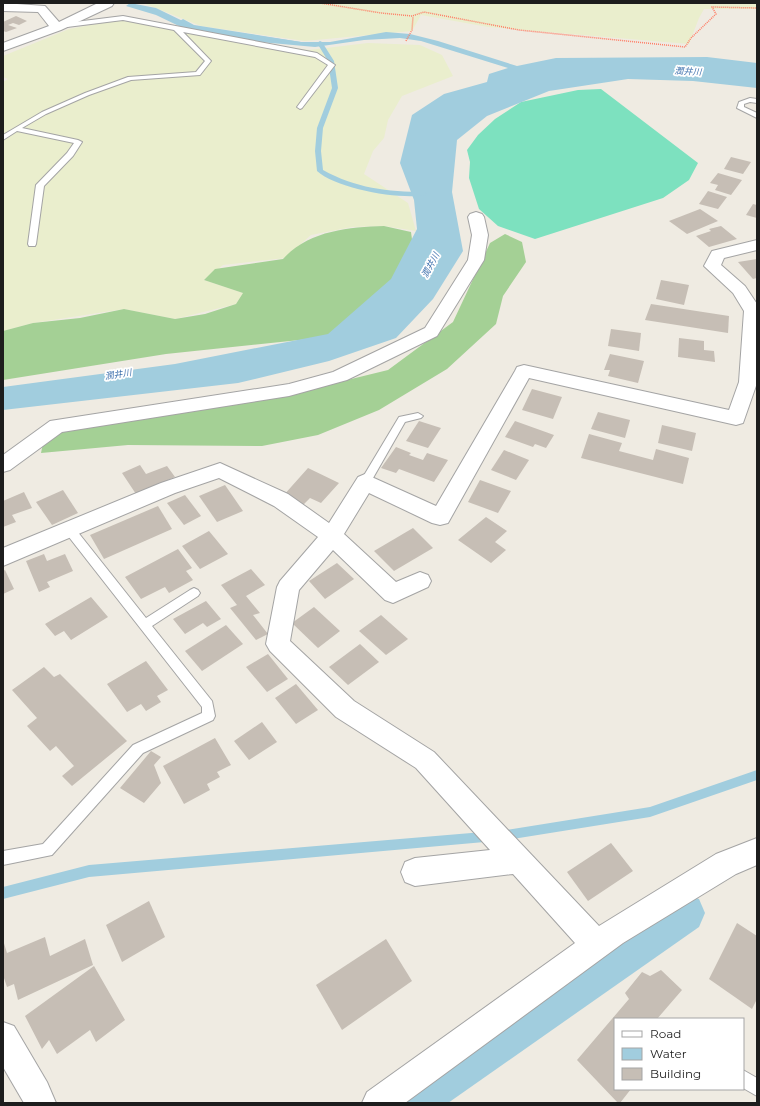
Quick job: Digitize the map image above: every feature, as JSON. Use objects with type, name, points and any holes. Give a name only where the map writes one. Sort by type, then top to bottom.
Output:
[{"type":"street","points":[[3,47],[57,26],[108,3]]},
{"type":"street","points":[[3,7],[40,9],[57,26]]},
{"type":"street","points":[[3,465],[57,426],[289,390],[340,376],[431,332],[476,260],[480,235],[476,217]]},
{"type":"street","points":[[597,945],[425,760],[345,709],[278,644],[288,587],[332,536],[365,482],[440,517],[524,371],[736,418],[748,382],[753,311],[739,290],[712,266],[718,254],[757,245]]},
{"type":"street","points":[[3,557],[168,488],[220,470],[282,500],[332,536],[393,594],[420,581]]},
{"type":"street","points":[[378,1103],[613,933],[726,864],[757,851]]},
{"type":"street","points":[[414,872],[515,856]]},
{"type":"street","points":[[3,1037],[40,1103]]},
{"type":"lane","points":[[57,26],[123,18],[176,30],[317,55],[332,65],[300,107]]},
{"type":"lane","points":[[3,138],[44,113],[86,94],[130,78],[198,74],[208,61],[176,30]]},
{"type":"lane","points":[[757,101],[750,100],[741,103],[740,108],[757,116]]},
{"type":"lane","points":[[16,129],[78,142],[70,154],[40,185],[32,244]]},
{"type":"lane","points":[[365,482],[402,419],[418,416]]},
{"type":"lane","points":[[3,858],[48,850],[138,749],[209,716],[208,705],[69,529]]},
{"type":"lane","points":[[144,625],[194,593]]},
{"type":"lane","points":[[744,1079],[757,1088]]},
{"type":"path","points":[[320,3],[381,13],[412,16],[424,12],[519,30],[685,47],[691,38],[716,14],[712,7],[757,8]]},
{"type":"path","points":[[406,41],[411,32],[413,17]]},
{"type":"green space","points":[[143,3],[757,3],[757,9],[704,9],[689,44],[488,27],[421,15],[412,31],[305,41],[201,26]]},
{"type":"green space","points":[[117,20],[309,50],[368,43],[420,45],[442,55],[453,76],[402,96],[388,120],[384,138],[373,151],[364,174],[408,203],[416,231],[384,226],[352,227],[311,235],[285,258],[223,265],[204,280],[243,293],[236,304],[175,319],[124,309],[33,323],[3,331],[3,82],[8,79],[3,77],[3,56],[69,29]]},
{"type":"green space","points":[[601,89],[698,163],[689,180],[663,198],[535,239],[498,226],[479,209],[469,178],[470,162],[467,150],[478,135],[495,119],[521,102],[578,90]]},
{"type":"green space","points":[[384,226],[411,232],[414,254],[387,297],[338,336],[166,354],[3,380],[3,331],[33,323],[80,318],[124,309],[175,319],[205,314],[236,304],[243,293],[204,280],[215,269],[283,259],[304,242],[329,232],[343,229]]},
{"type":"green space","points":[[505,234],[522,242],[526,262],[503,296],[496,324],[447,369],[379,410],[318,435],[262,446],[128,445],[41,453],[46,429],[286,395],[388,370],[453,322],[490,243]]},
{"type":"water","name":"潤井川","points":[[130,3],[156,8],[193,26],[301,42],[330,42],[386,32],[410,34],[438,41],[517,66],[556,58],[707,57],[757,63],[757,88],[693,81],[628,79],[549,91],[487,116],[457,140],[452,192],[463,251],[433,299],[396,338],[329,361],[238,383],[3,410],[3,387],[175,364],[328,334],[391,279],[417,229],[414,200],[400,163],[412,115],[444,94],[487,82],[489,74],[508,68],[421,41],[400,38],[364,40],[315,47],[260,42],[181,27],[156,15],[126,6]]},
{"type":"building","points":[[16,16],[27,21],[19,25],[13,23],[8,25],[17,28],[6,32],[3,31],[3,22]]},
{"type":"building","points":[[731,157],[751,162],[743,174],[724,169]]},
{"type":"building","points":[[718,173],[742,180],[731,195],[715,190],[718,185],[710,183]]},
{"type":"building","points":[[708,191],[727,197],[718,209],[699,204]]},
{"type":"building","points":[[753,204],[757,205],[757,218],[746,215]]},
{"type":"building","points":[[700,209],[718,221],[687,234],[669,221]]},
{"type":"building","points":[[721,226],[737,239],[709,247],[696,236],[711,231],[709,229]]},
{"type":"building","points":[[757,259],[757,278],[753,279],[738,262]]},
{"type":"building","points":[[661,280],[689,285],[684,305],[656,299]]},
{"type":"building","points":[[651,304],[729,316],[728,333],[645,320]]},
{"type":"building","points":[[611,329],[641,333],[639,351],[608,346]]},
{"type":"building","points":[[679,338],[704,341],[704,350],[714,351],[715,362],[678,357]]},
{"type":"building","points":[[610,354],[644,361],[638,383],[608,376],[610,370],[604,370]]},
{"type":"building","points":[[532,389],[562,397],[553,419],[522,410]]},
{"type":"building","points":[[598,412],[630,420],[625,438],[591,429]]},
{"type":"building","points":[[419,421],[441,428],[428,448],[406,441]]},
{"type":"building","points":[[515,421],[554,435],[546,448],[535,444],[533,447],[505,437]]},
{"type":"building","points":[[662,425],[696,433],[692,451],[658,443]]},
{"type":"building","points":[[589,434],[622,443],[619,451],[653,460],[656,449],[689,458],[683,484],[581,458]]},
{"type":"building","points":[[396,447],[411,453],[409,455],[423,460],[427,453],[448,460],[434,482],[399,469],[396,473],[381,468]]},
{"type":"building","points":[[504,450],[529,460],[516,480],[491,470]]},
{"type":"building","points":[[140,465],[146,474],[167,466],[175,477],[136,494],[122,473]]},
{"type":"building","points":[[308,468],[339,483],[321,503],[310,498],[303,505],[283,496]]},
{"type":"building","points":[[480,480],[511,491],[498,513],[468,502]]},
{"type":"building","points":[[225,485],[243,511],[217,522],[199,496]]},
{"type":"building","points":[[63,490],[78,513],[52,525],[36,502]]},
{"type":"building","points":[[24,492],[32,508],[12,515],[16,522],[3,527],[3,501]]},
{"type":"building","points":[[185,495],[201,516],[184,525],[167,503]]},
{"type":"building","points":[[158,506],[172,529],[104,559],[90,535]]},
{"type":"building","points":[[486,517],[507,531],[495,542],[506,550],[491,563],[458,540]]},
{"type":"building","points":[[413,528],[433,548],[394,571],[374,551]]},
{"type":"building","points":[[209,531],[228,554],[200,569],[182,546]]},
{"type":"building","points":[[178,549],[192,568],[186,571],[193,580],[169,593],[165,587],[141,599],[125,577]]},
{"type":"building","points":[[44,554],[47,561],[65,554],[73,571],[47,582],[50,587],[39,592],[26,561]]},
{"type":"building","points":[[337,563],[354,579],[325,599],[309,581]]},
{"type":"building","points":[[251,569],[265,585],[246,596],[260,613],[253,615],[268,634],[256,640],[230,608],[237,605],[221,585]]},
{"type":"building","points":[[5,570],[14,589],[3,594],[3,571]]},
{"type":"building","points":[[91,597],[108,617],[71,640],[64,631],[55,636],[45,624]]},
{"type":"building","points":[[206,601],[221,619],[207,627],[203,623],[185,634],[173,619]]},
{"type":"building","points":[[314,607],[340,631],[318,648],[292,623]]},
{"type":"building","points":[[381,615],[408,639],[386,655],[359,631]]},
{"type":"building","points":[[226,625],[243,644],[202,671],[185,651]]},
{"type":"building","points":[[360,644],[379,662],[348,685],[329,667]]},
{"type":"building","points":[[268,654],[288,679],[267,692],[246,667]]},
{"type":"building","points":[[146,661],[168,690],[157,696],[161,702],[146,711],[141,704],[127,712],[107,684]]},
{"type":"building","points":[[44,667],[54,677],[60,674],[127,741],[72,786],[62,776],[74,766],[56,746],[50,751],[27,726],[37,718],[12,690]]},
{"type":"building","points":[[296,684],[318,710],[296,724],[275,698]]},
{"type":"building","points":[[262,722],[277,742],[249,760],[234,741]]},
{"type":"building","points":[[215,738],[231,765],[217,772],[220,777],[207,784],[210,790],[184,804],[163,766]]},
{"type":"building","points":[[151,751],[161,757],[154,765],[161,783],[144,803],[120,788]]},
{"type":"building","points":[[611,843],[633,871],[588,901],[567,872]]},
{"type":"building","points":[[149,901],[165,937],[122,962],[106,925]]},
{"type":"building","points":[[737,923],[757,936],[757,999],[752,1009],[709,979]]},
{"type":"building","points":[[45,937],[50,956],[85,939],[93,965],[18,1000],[14,984],[7,987],[3,975],[3,940],[7,953]]},
{"type":"building","points":[[386,939],[412,981],[342,1030],[316,985]]},
{"type":"building","points":[[94,966],[125,1020],[96,1042],[90,1030],[57,1054],[49,1040],[42,1049],[25,1016]]},
{"type":"building","points":[[661,970],[682,990],[658,1018],[614,1018],[614,1090],[630,1090],[620,1103],[618,1103],[577,1060],[629,999],[625,993],[642,972],[650,976]]},
{"type":"waterway","points":[[183,21],[193,26],[298,42]]},
{"type":"waterway","points":[[320,43],[331,61],[335,88],[320,128],[318,151],[320,171],[345,183],[370,190],[424,194]]},
{"type":"waterway","points":[[3,893],[89,871],[507,835],[650,812],[757,775]]},
{"type":"waterway","points":[[411,1103],[685,913]]}]
